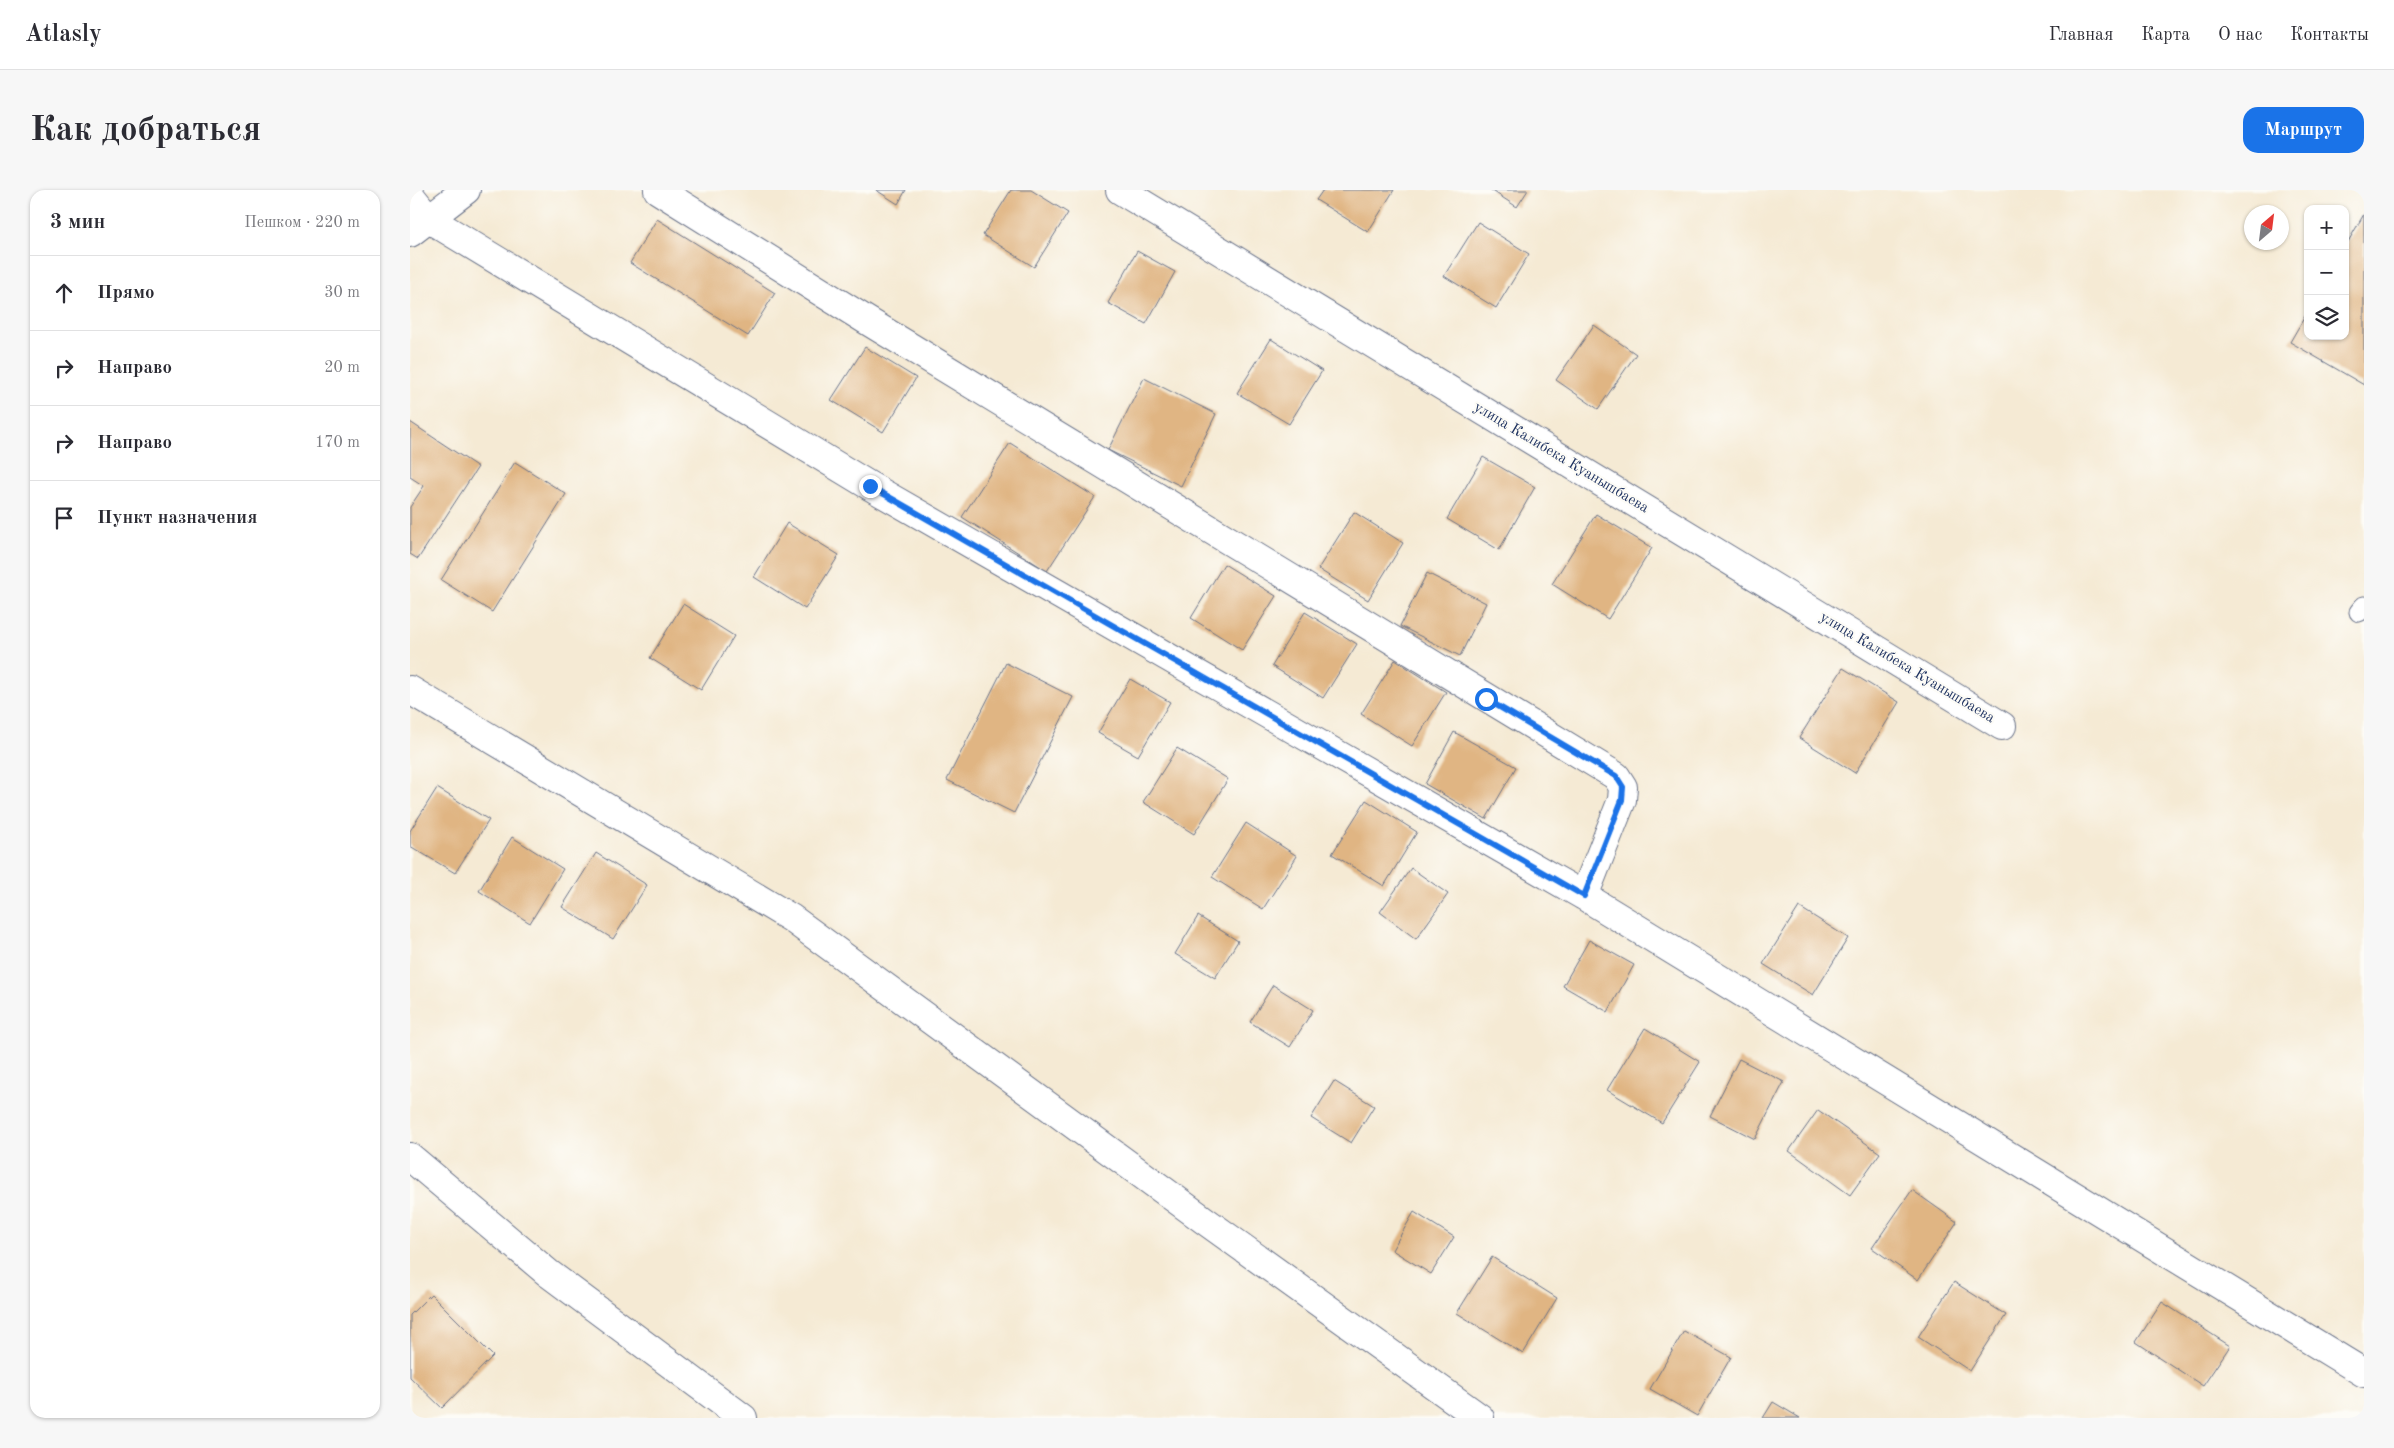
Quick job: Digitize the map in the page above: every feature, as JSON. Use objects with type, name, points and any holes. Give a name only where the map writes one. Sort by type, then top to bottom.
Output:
[{"type":"street","points":[[420,226],[466,190]]},
{"type":"street","points":[[658,190],[866,320],[1616,776],[1623,787],[1622,800],[1584,896]]},
{"type":"street","name":"улица Калибека Куанышбаева","points":[[1120,190],[2002,726]]},
{"type":"street","points":[[410,195],[420,226],[1584,896],[2364,1373]]},
{"type":"street","points":[[410,690],[790,918],[1204,1220],[1480,1418]]},
{"type":"street","points":[[410,1157],[548,1273],[743,1418]]},
{"type":"building","points":[[876,190],[906,190],[898,204]]},
{"type":"building","points":[[1011,190],[1031,190],[1068,213],[1034,267],[983,235]]},
{"type":"building","points":[[1323,190],[1394,190],[1368,232],[1316,200]]},
{"type":"building","points":[[1491,190],[1528,190],[1517,207]]},
{"type":"building","points":[[2364,214],[2364,385],[2290,342],[2304,318],[2304,340],[2349,340],[2349,240]]},
{"type":"building","points":[[657,219],[775,293],[748,336],[630,263]]},
{"type":"building","points":[[1478,222],[1529,254],[1496,308],[1444,276]]},
{"type":"building","points":[[1137,251],[1175,272],[1146,324],[1108,303]]},
{"type":"building","points":[[1594,325],[1636,354],[1598,409],[1556,380]]},
{"type":"building","points":[[1271,339],[1322,371],[1289,424],[1237,393]]},
{"type":"building","points":[[865,347],[916,378],[883,432],[831,400]]},
{"type":"building","points":[[1144,378],[1216,414],[1181,486],[1108,450]]},
{"type":"building","points":[[410,422],[478,467],[418,559],[410,554],[410,507],[424,486],[410,477]]},
{"type":"building","points":[[1010,443],[1095,497],[1047,571],[962,517]]},
{"type":"building","points":[[1483,457],[1535,487],[1499,550],[1447,519]]},
{"type":"building","points":[[515,462],[566,494],[492,612],[441,580]]},
{"type":"building","points":[[1354,512],[1403,543],[1368,600],[1318,569]]},
{"type":"building","points":[[1596,514],[1652,548],[1608,619],[1552,584]]},
{"type":"building","points":[[787,523],[839,555],[805,609],[754,577]]},
{"type":"building","points":[[1224,564],[1276,596],[1242,650],[1191,618]]},
{"type":"building","points":[[1427,573],[1486,603],[1460,656],[1400,626]]},
{"type":"building","points":[[683,604],[734,636],[701,690],[650,658]]},
{"type":"building","points":[[1305,612],[1357,644],[1323,698],[1272,666]]},
{"type":"building","points":[[1395,660],[1446,692],[1412,746],[1361,714]]},
{"type":"building","points":[[1006,663],[1073,697],[1014,813],[947,780]]},
{"type":"building","points":[[1843,668],[1899,702],[1855,773],[1799,738]]},
{"type":"building","points":[[1130,679],[1170,702],[1138,756],[1098,733]]},
{"type":"building","points":[[1454,732],[1516,767],[1486,819],[1425,784]]},
{"type":"building","points":[[1177,748],[1228,779],[1194,834],[1143,802]]},
{"type":"building","points":[[437,788],[489,820],[455,873],[410,846],[410,831]]},
{"type":"building","points":[[1366,800],[1417,832],[1384,886],[1332,854]]},
{"type":"building","points":[[1246,823],[1297,856],[1263,909],[1212,877]]},
{"type":"building","points":[[512,837],[563,869],[530,923],[479,891]]},
{"type":"building","points":[[596,853],[647,885],[613,939],[562,907]]},
{"type":"building","points":[[1411,868],[1448,894],[1416,939],[1380,912]]},
{"type":"building","points":[[1799,907],[1848,938],[1813,995],[1763,964]]},
{"type":"building","points":[[1198,916],[1238,941],[1215,978],[1175,954]]},
{"type":"building","points":[[1589,940],[1634,965],[1608,1012],[1563,986]]},
{"type":"building","points":[[1273,985],[1313,1010],[1290,1047],[1250,1022]]},
{"type":"building","points":[[1645,1028],[1700,1062],[1662,1123],[1607,1090]]},
{"type":"building","points":[[1739,1059],[1784,1082],[1755,1139],[1710,1116]]},
{"type":"building","points":[[1334,1081],[1374,1106],[1351,1143],[1311,1118]]},
{"type":"building","points":[[1818,1110],[1880,1153],[1850,1195],[1789,1151]]},
{"type":"building","points":[[1912,1190],[1957,1222],[1918,1280],[1872,1248]]},
{"type":"building","points":[[1414,1212],[1454,1237],[1431,1274],[1392,1250]]},
{"type":"building","points":[[1492,1257],[1557,1298],[1523,1354],[1457,1313]]},
{"type":"building","points":[[1954,1282],[2006,1315],[1970,1371],[1918,1337]]},
{"type":"building","points":[[431,1294],[493,1356],[442,1408],[410,1377],[410,1315]]},
{"type":"building","points":[[2162,1302],[2230,1346],[2203,1386],[2136,1342]]},
{"type":"building","points":[[1684,1331],[1731,1357],[1697,1416],[1650,1389]]},
{"type":"building","points":[[1773,1402],[1800,1418],[1763,1418]]},
{"type":"route","points":[[870,486],[1584,896],[1622,800],[1623,787],[1616,776],[1486,699]]}]
